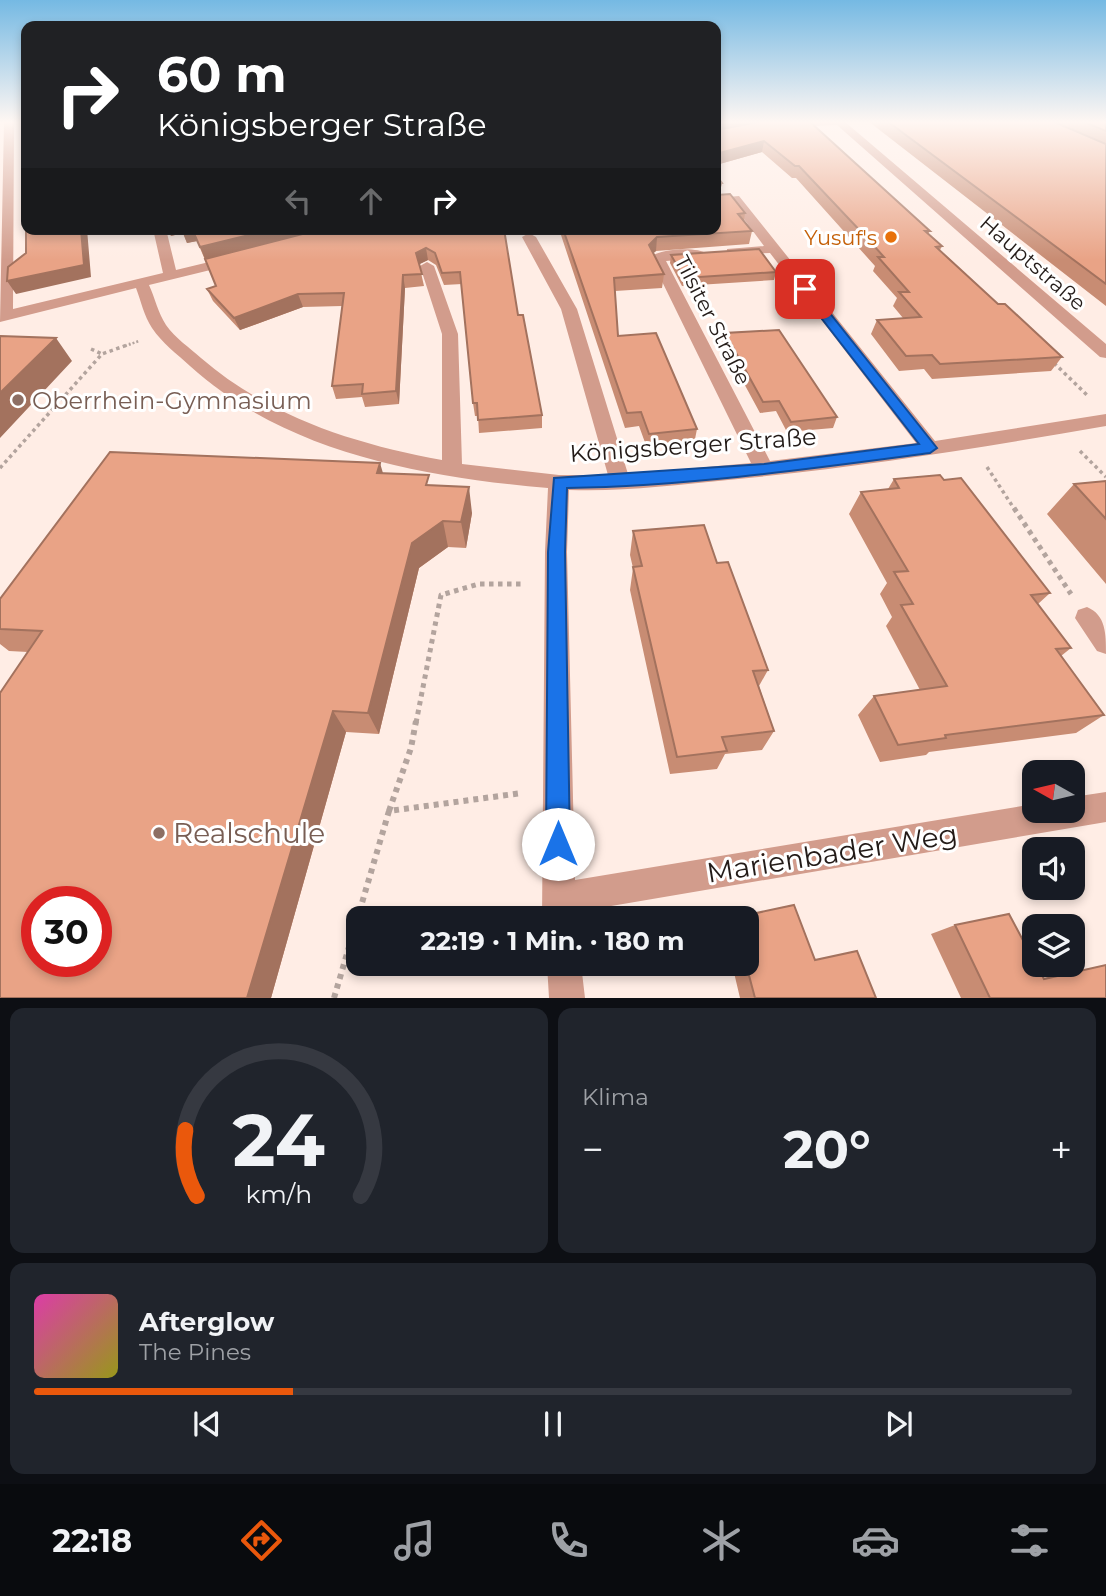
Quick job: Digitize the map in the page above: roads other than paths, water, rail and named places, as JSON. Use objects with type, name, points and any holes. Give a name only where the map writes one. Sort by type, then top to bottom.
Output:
[{"type":"street","points":[[7,168],[2,317],[247,257]]},
{"type":"street","name":"Hauptstraße","points":[[892,168],[1106,353]]},
{"type":"street","points":[[721,201],[736,198],[930,448]]},
{"type":"street","points":[[161,235],[171,276]]},
{"type":"street","points":[[529,237],[569,309],[620,481]]},
{"type":"street","name":"Tilsiter Straße","points":[[764,469],[657,257],[774,250]]},
{"type":"street","points":[[426,267],[450,334],[452,469]]},
{"type":"street","name":"Königsberger Straße","points":[[141,284],[158,325],[205,374],[272,416],[348,446],[452,469],[559,482],[620,481],[764,469],[930,448],[1106,420]]},
{"type":"street","points":[[558,906],[559,482]]},
{"type":"street","points":[[1087,618],[1106,643]]},
{"type":"street","name":"Marienbader Weg","points":[[574,906],[1106,807]]},
{"type":"street","points":[[565,976],[568,998]]},
{"type":"place","name":"Yusuf's","points":[[891,237]]},
{"type":"place","name":"Oberrhein-Gymnasium","points":[[18,400]]},
{"type":"place","name":"Realschule","points":[[159,833]]}]
